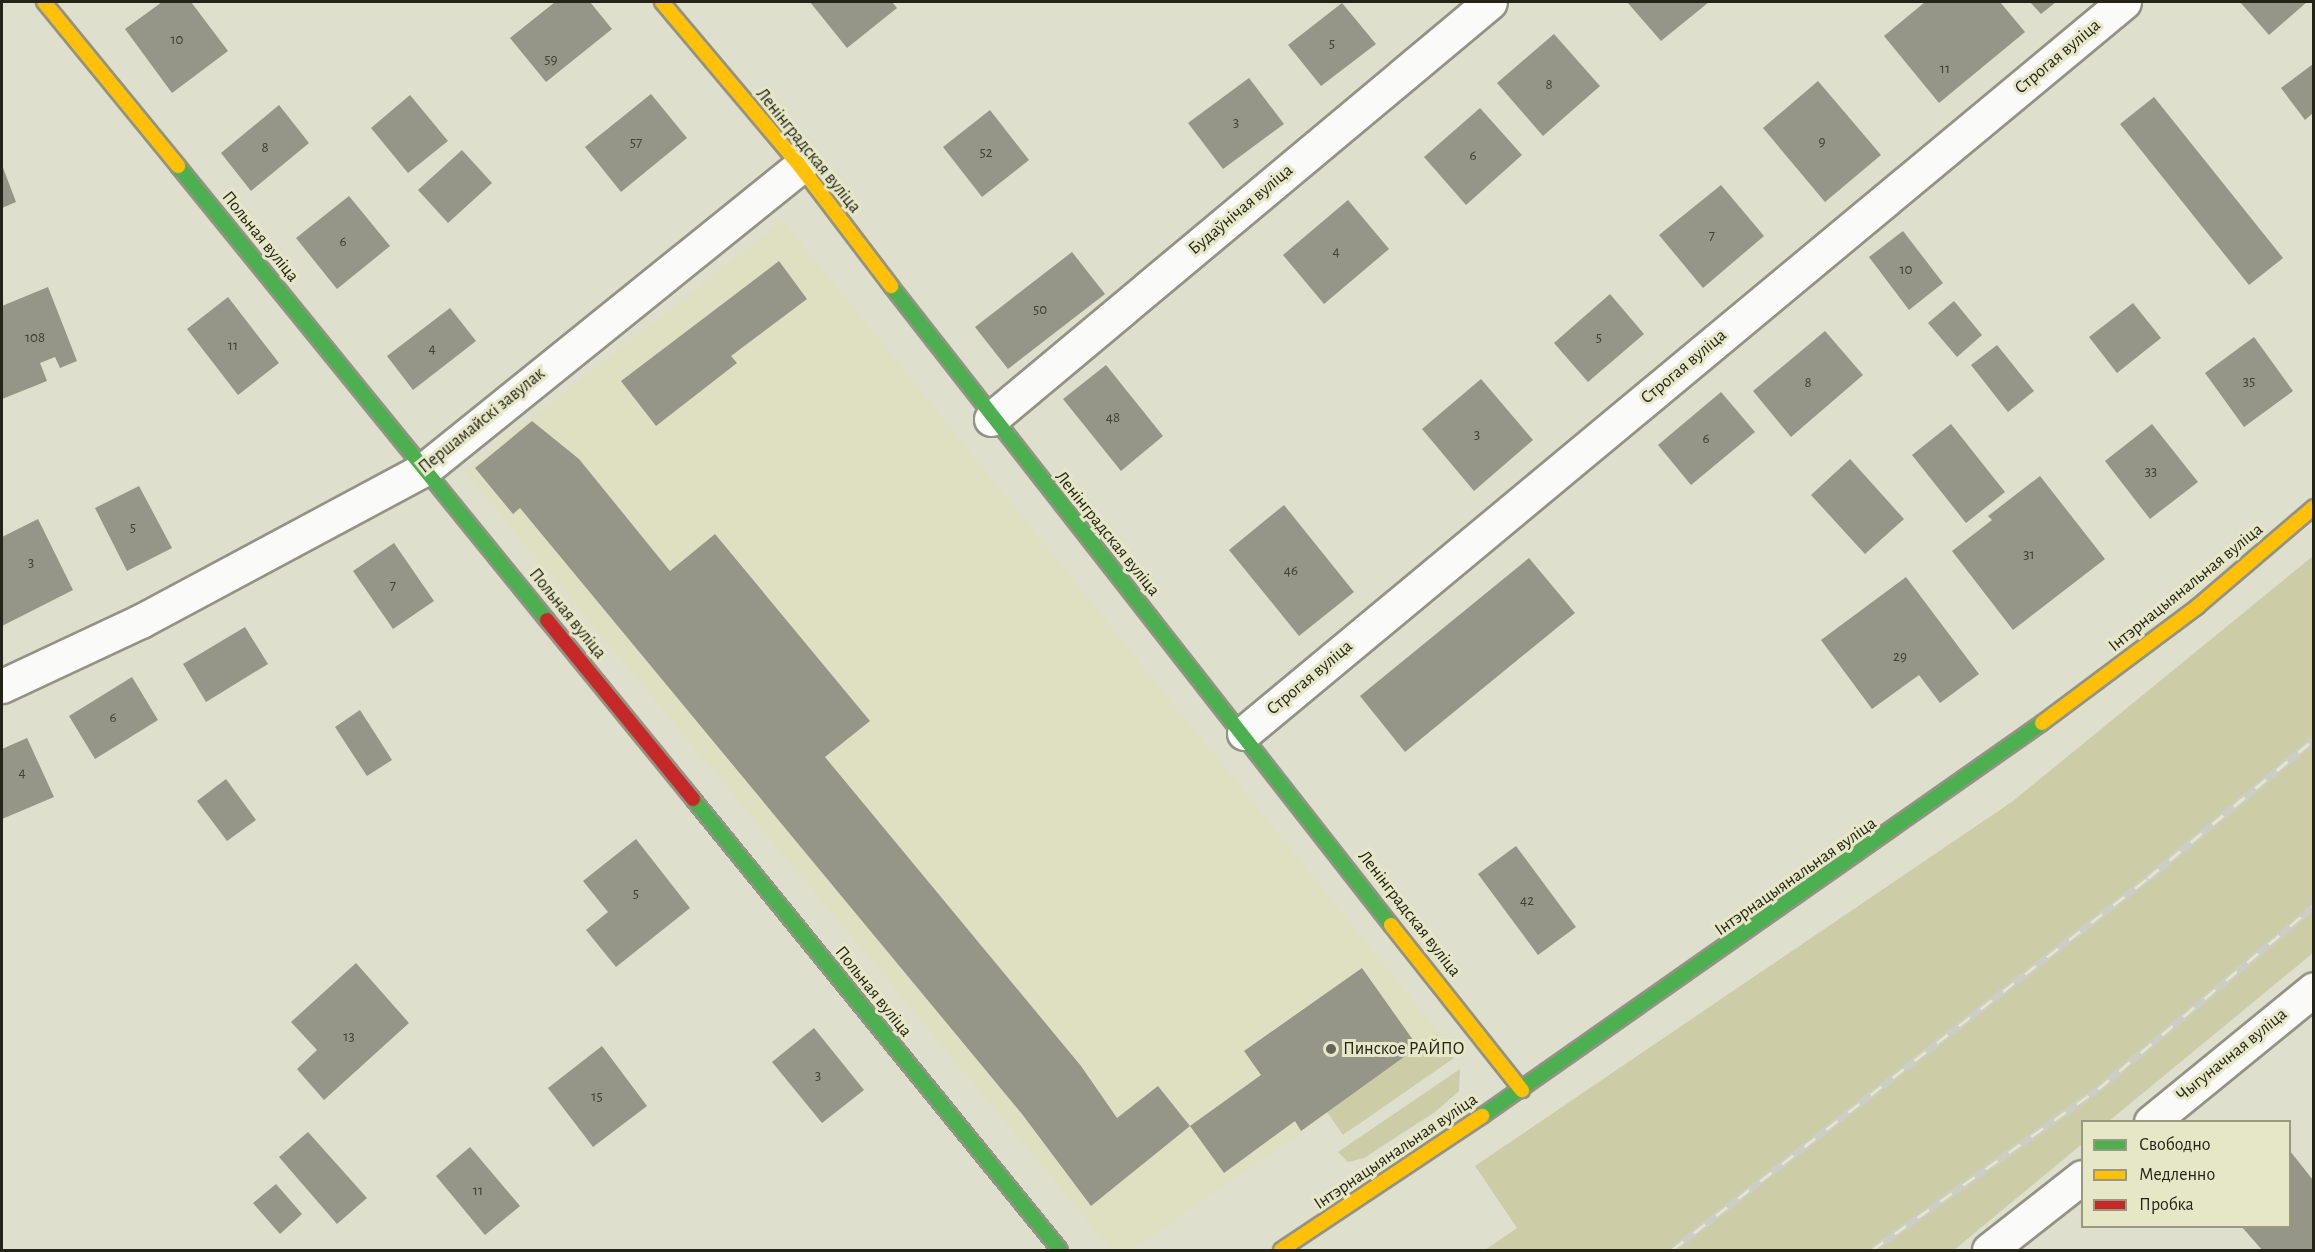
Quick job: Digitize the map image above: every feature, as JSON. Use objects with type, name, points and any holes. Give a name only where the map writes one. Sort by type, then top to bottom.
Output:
[{"type":"street","name":"Польная вуліца","points":[[44,2],[1060,1251]]},
{"type":"street","name":"Ленінградская вуліца","points":[[662,2],[800,166],[991,420],[1244,733],[1522,1090]]},
{"type":"street","name":"Будаўнічая вуліца","points":[[991,420],[1490,2]]},
{"type":"street","name":"Строгая вуліца","points":[[1244,733],[2124,2]]},
{"type":"street","name":"Першамайскі завулак","points":[[2,686],[141,621],[425,469],[800,166]]},
{"type":"street","name":"Інтэрнацыянальная вуліца","points":[[1281,1251],[1522,1090],[1985,765],[2197,607],[2313,507]]},
{"type":"street","name":"Чыгуначная вуліца","points":[[2153,1120],[2313,989]]},
{"type":"street","points":[[1989,1251],[2081,1178]]},
{"type":"shaded area","points":[[783,220],[1442,1036],[1132,1250],[1111,1250],[464,471]]},
{"type":"shaded area","points":[[2313,556],[2313,953],[2110,1120],[2081,1120],[2081,1145],[1954,1250],[1485,1250],[1517,1228],[1475,1166],[2013,801]]},
{"type":"shaded area","points":[[1437,1034],[1454,1058],[1343,1135],[1327,1112]]},
{"type":"shaded area","points":[[1460,1069],[1459,1091],[1435,1112],[1364,1158],[1348,1162],[1338,1152]]},
{"type":"building","points":[[162,2],[191,2],[228,51],[172,93],[125,29]]},
{"type":"building","points":[[555,2],[590,2],[612,29],[546,82],[510,38]]},
{"type":"building","points":[[810,2],[892,2],[897,8],[847,48]]},
{"type":"building","points":[[1627,2],[1709,2],[1661,41]]},
{"type":"building","points":[[1925,2],[2000,2],[2025,32],[1939,103],[1884,36]]},
{"type":"building","points":[[2030,2],[2056,2],[2041,14]]},
{"type":"building","points":[[2240,2],[2307,2],[2269,35]]},
{"type":"building","points":[[1342,3],[1376,44],[1321,86],[1288,45]]},
{"type":"building","points":[[1554,34],[1600,86],[1543,136],[1497,83]]},
{"type":"building","points":[[2313,64],[2313,113],[2305,120],[2281,88]]},
{"type":"building","points":[[1249,78],[1284,124],[1223,169],[1188,123]]},
{"type":"building","points":[[1818,81],[1881,155],[1825,202],[1763,128]]},
{"type":"building","points":[[651,94],[687,138],[621,192],[585,147]]},
{"type":"building","points":[[410,95],[448,141],[408,173],[371,128]]},
{"type":"building","points":[[2154,97],[2283,258],[2249,285],[2120,124]]},
{"type":"building","points":[[279,105],[309,143],[251,191],[221,153]]},
{"type":"building","points":[[1480,108],[1522,155],[1466,205],[1424,157]]},
{"type":"building","points":[[990,110],[1029,160],[982,197],[943,147]]},
{"type":"building","points":[[462,150],[492,183],[448,223],[418,190]]},
{"type":"building","points":[[2,165],[16,202],[2,208]]},
{"type":"building","points":[[1721,185],[1764,236],[1703,288],[1659,235]]},
{"type":"building","points":[[349,196],[390,246],[337,289],[296,238]]},
{"type":"building","points":[[1348,200],[1389,249],[1324,304],[1283,255]]},
{"type":"building","points":[[1903,231],[1943,283],[1909,310],[1869,257]]},
{"type":"building","points":[[1072,252],[1105,294],[1008,369],[975,327]]},
{"type":"building","points":[[779,261],[807,299],[731,356],[737,363],[656,426],[621,381]]},
{"type":"building","points":[[48,287],[77,361],[60,368],[55,357],[40,363],[47,381],[2,399],[2,306]]},
{"type":"building","points":[[1610,294],[1644,334],[1588,382],[1554,343]]},
{"type":"building","points":[[228,297],[279,363],[238,395],[187,329]]},
{"type":"building","points":[[1954,301],[1982,335],[1957,357],[1928,323]]},
{"type":"building","points":[[2133,303],[2161,338],[2117,373],[2089,337]]},
{"type":"building","points":[[450,308],[476,341],[413,390],[387,356]]},
{"type":"building","points":[[1825,331],[1863,375],[1791,437],[1753,391]]},
{"type":"building","points":[[2254,337],[2293,391],[2244,427],[2205,373]]},
{"type":"building","points":[[1997,345],[2034,391],[2008,412],[1971,365]]},
{"type":"building","points":[[1106,365],[1163,436],[1121,471],[1063,399]]},
{"type":"building","points":[[1481,379],[1533,440],[1474,491],[1422,429]]},
{"type":"building","points":[[1721,392],[1755,432],[1691,485],[1658,445]]},
{"type":"building","points":[[532,421],[579,459],[670,571],[715,534],[870,721],[825,757],[1081,1066],[1117,1118],[1158,1086],[1190,1126],[1091,1206],[1022,1114],[520,508],[513,514],[475,468]]},
{"type":"building","points":[[1951,424],[2005,492],[1966,523],[1912,455]]},
{"type":"building","points":[[2152,424],[2198,482],[2150,519],[2105,461]]},
{"type":"building","points":[[1850,459],[1904,519],[1865,554],[1811,495]]},
{"type":"building","points":[[2040,476],[2105,559],[2013,630],[1952,551],[1992,520],[1988,516]]},
{"type":"building","points":[[139,486],[172,548],[127,571],[95,508]]},
{"type":"building","points":[[1284,505],[1354,592],[1299,636],[1229,550]]},
{"type":"building","points":[[38,519],[73,590],[2,626],[2,537]]},
{"type":"building","points":[[394,543],[434,601],[393,629],[353,571]]},
{"type":"building","points":[[1529,558],[1575,613],[1405,752],[1360,696]]},
{"type":"building","points":[[1906,577],[1979,674],[1940,703],[1919,675],[1872,709],[1821,640]]},
{"type":"building","points":[[245,627],[268,664],[206,702],[183,664]]},
{"type":"building","points":[[132,677],[158,720],[95,759],[69,716]]},
{"type":"building","points":[[360,710],[392,760],[367,776],[335,727]]},
{"type":"building","points":[[27,738],[54,797],[2,819],[2,749]]},
{"type":"building","points":[[226,779],[256,820],[227,841],[197,801]]},
{"type":"building","points":[[636,839],[690,908],[616,967],[586,930],[608,912],[583,881]]},
{"type":"building","points":[[1516,846],[1576,927],[1538,955],[1478,874]]},
{"type":"building","points":[[356,963],[409,1023],[324,1100],[297,1069],[317,1050],[291,1022]]},
{"type":"building","name":"Пинское РАЙПО","points":[[1362,968],[1418,1047],[1301,1131],[1295,1121],[1224,1173],[1190,1126],[1261,1075],[1244,1051]]},
{"type":"building","points":[[814,1028],[864,1090],[822,1123],[772,1062]]},
{"type":"building","points":[[602,1046],[647,1106],[593,1147],[548,1088]]},
{"type":"building","points":[[308,1132],[367,1198],[337,1224],[279,1157]]},
{"type":"building","points":[[470,1147],[520,1206],[485,1235],[436,1176]]},
{"type":"building","points":[[2291,1152],[2313,1180],[2313,1250],[2262,1250],[2243,1228],[2291,1228]]},
{"type":"building","points":[[276,1184],[302,1214],[280,1234],[253,1203]]},
{"type":"railway","points":[[1672,1250],[2148,878],[2314,739]]},
{"type":"railway","points":[[1872,1250],[2098,1089],[2314,906]]},
{"type":"traffic: fast","points":[[178,166],[547,620]]},
{"type":"traffic: fast","points":[[891,286],[1391,925]]},
{"type":"traffic: fast","points":[[1482,1116],[2042,723]]},
{"type":"traffic: fast","points":[[693,799],[1060,1250]]},
{"type":"traffic: slow","points":[[44,2],[178,166]]},
{"type":"traffic: slow","points":[[662,2],[800,166],[891,286]]},
{"type":"traffic: slow","points":[[2042,723],[2197,607],[2314,507]]},
{"type":"traffic: slow","points":[[1391,925],[1522,1090]]},
{"type":"traffic: slow","points":[[1281,1250],[1482,1116]]},
{"type":"traffic: jam","points":[[547,620],[693,799]]},
{"type":"place","name":"Пинское РАЙПО","points":[[1331,1049]]}]
